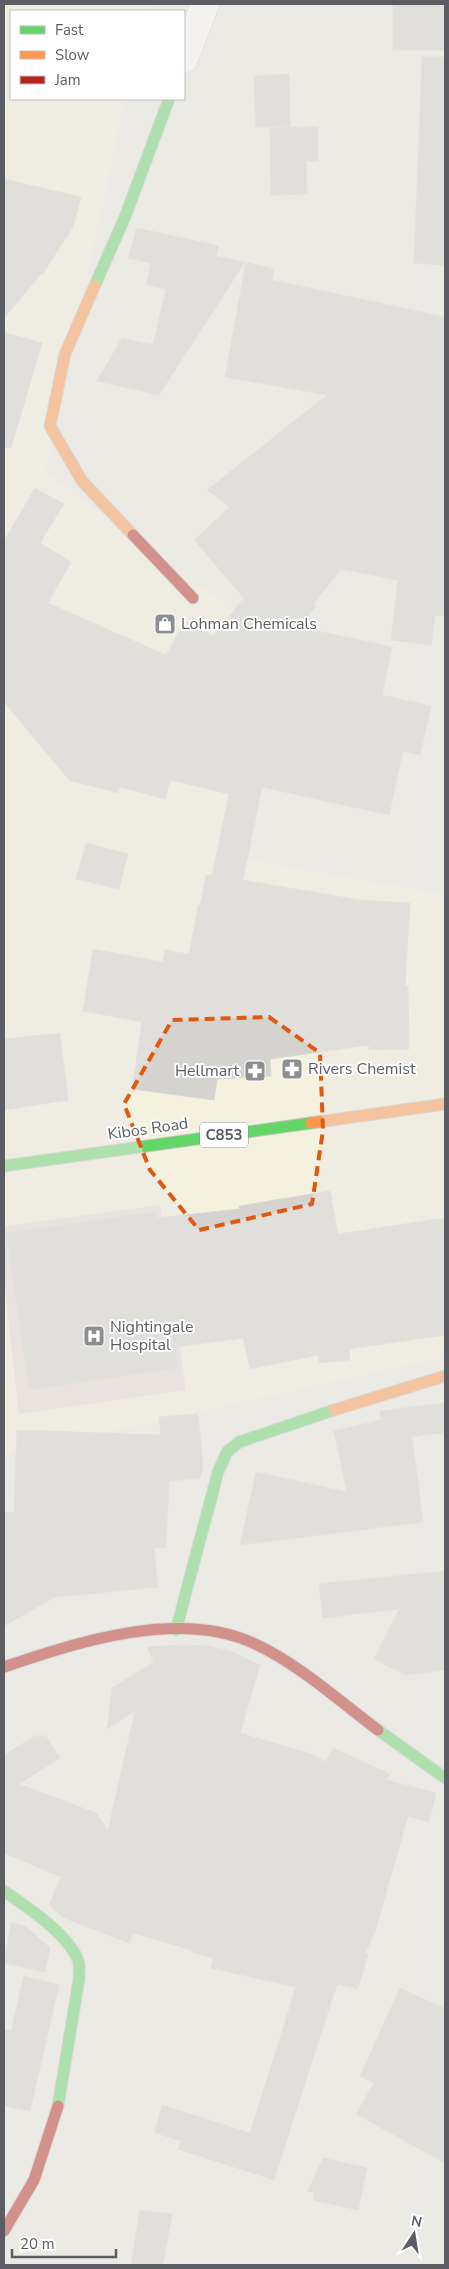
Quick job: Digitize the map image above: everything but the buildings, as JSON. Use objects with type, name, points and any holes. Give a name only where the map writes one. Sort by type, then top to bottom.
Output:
[{"type":"street","points":[[185,56],[205,4]]},
{"type":"street","points":[[169,100],[125,217],[65,354],[50,426],[82,480],[193,598]]},
{"type":"street","name":"Kibos Road","points":[[4,1166],[445,1104]]},
{"type":"street","points":[[176,1630],[218,1472],[227,1452],[239,1442],[369,1398],[445,1376]]},
{"type":"street","points":[[4,1667],[47,1652],[139,1633],[207,1630],[237,1637],[278,1655],[445,1778]]},
{"type":"street","points":[[4,1891],[26,1906],[66,1943],[74,1951],[80,1966],[57,2109],[34,2180],[4,2231]]},
{"type":"highlighted area","points":[[269,1017],[320,1053],[323,1130],[312,1204],[199,1230],[150,1170],[124,1104],[172,1020]]},
{"type":"shaded area","points":[[4,4],[145,4],[144,10],[10,10],[10,100],[125,100],[45,472],[267,635],[227,856],[445,895],[445,1357],[4,1455]]},
{"type":"shaded area","name":"Nightingale Hospital","points":[[160,1205],[186,1390],[19,1414],[4,1282],[4,1226]]},
{"type":"traffic: fast","points":[[95,285],[125,217],[169,100]]},
{"type":"traffic: fast","points":[[4,1166],[311,1123]]},
{"type":"traffic: fast","points":[[176,1630],[218,1472],[227,1452],[239,1442],[334,1410]]},
{"type":"traffic: fast","points":[[378,1730],[445,1778]]},
{"type":"traffic: fast","points":[[4,1891],[46,1921],[65,1940],[79,1962],[79,1979],[58,2106]]},
{"type":"traffic: slow","points":[[95,285],[65,354],[50,426],[82,481],[133,535]]},
{"type":"traffic: slow","points":[[311,1123],[445,1104]]},
{"type":"traffic: slow","points":[[334,1410],[445,1376]]},
{"type":"traffic: jam","points":[[133,535],[193,598]]},
{"type":"traffic: jam","points":[[4,1667],[95,1639],[128,1633],[161,1629],[193,1629],[224,1633],[253,1643],[286,1661],[318,1683],[378,1730]]},
{"type":"traffic: jam","points":[[4,2231],[34,2180],[58,2106]]},
{"type":"place","name":"Lohman Chemicals","points":[[165,624]]},
{"type":"place","name":"Rivers Chemist","points":[[292,1069]]},
{"type":"place","name":"Hellmart","points":[[255,1071]]},
{"type":"place","name":"Nightingale Hospital","points":[[94,1336]]}]
